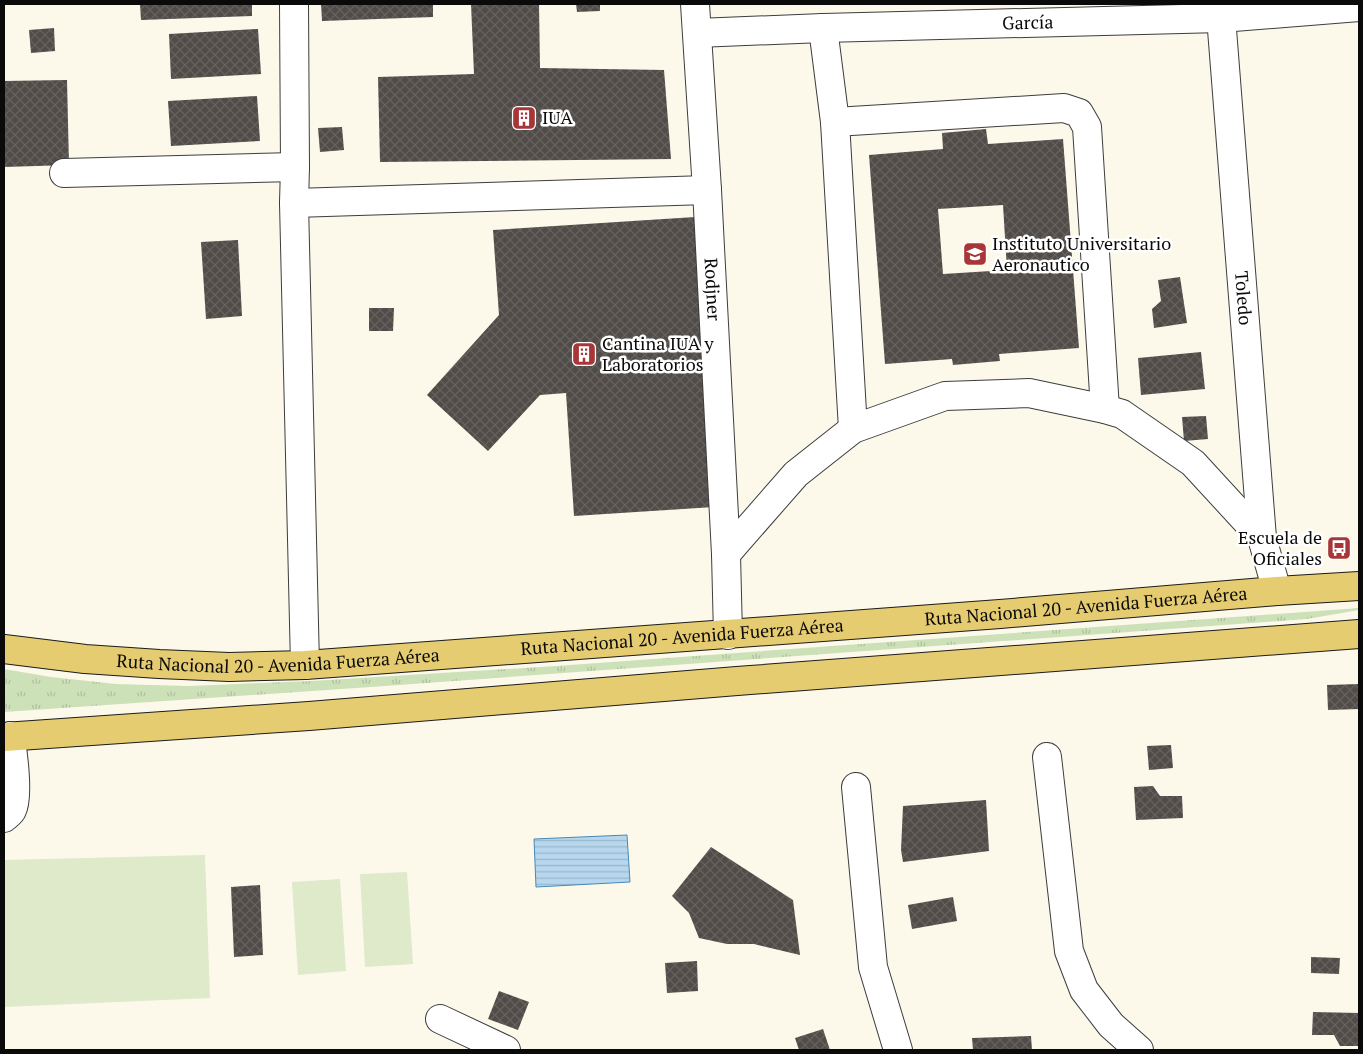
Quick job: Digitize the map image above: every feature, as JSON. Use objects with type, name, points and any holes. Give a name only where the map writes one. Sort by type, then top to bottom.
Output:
[{"type":"main road","name":"Ruta Nacional 20 - Avenida Fuerza Aérea","points":[[4,649],[85,659],[159,664],[229,667],[305,665],[728,635],[1359,586]]},
{"type":"main road","points":[[7,736],[309,716],[1359,634]]},
{"type":"street","points":[[294,4],[294,203],[305,665]]},
{"type":"street","name":"Rodjner","points":[[695,4],[707,190],[726,554],[728,635]]},
{"type":"street","name":"García","points":[[697,33],[1359,7]]},
{"type":"street","name":"Toledo","points":[[1220,11],[1262,538],[1276,591]]},
{"type":"street","points":[[823,28],[835,122],[853,429]]},
{"type":"street","points":[[835,122],[1064,108],[1079,113],[1087,127],[1105,409]]},
{"type":"street","points":[[64,173],[295,168]]},
{"type":"street","points":[[294,203],[707,190]]},
{"type":"street","points":[[726,554],[796,474],[853,429],[945,396],[1029,393],[1122,414],[1193,463],[1262,538]]},
{"type":"street","points":[[4,818],[13,810],[15,797],[14,762],[7,736]]},
{"type":"street","points":[[1047,757],[1069,952],[1084,990],[1110,1026],[1138,1050]]},
{"type":"street","points":[[856,787],[873,967],[898,1050]]},
{"type":"street","points":[[440,1019],[506,1050]]},
{"type":"green space","points":[[1359,608],[1359,610],[1307,619],[4,712],[4,669],[51,677],[116,684],[188,686],[311,681],[556,666]]},
{"type":"green space","points":[[205,855],[210,998],[4,1007],[4,860]]},
{"type":"green space","points":[[407,872],[413,964],[365,967],[360,874]]},
{"type":"green space","points":[[340,879],[346,971],[298,975],[292,882]]},
{"type":"water","points":[[627,835],[630,882],[536,887],[534,839]]},
{"type":"building","points":[[140,4],[252,4],[252,16],[141,20]]},
{"type":"building","points":[[321,4],[433,4],[433,17],[322,21]]},
{"type":"building","name":"IUA","points":[[471,4],[539,4],[540,68],[664,70],[671,159],[380,162],[378,77],[474,74]]},
{"type":"building","points":[[576,4],[600,4],[600,11],[577,12]]},
{"type":"building","points":[[54,28],[55,51],[31,53],[29,30]]},
{"type":"building","points":[[258,29],[261,74],[171,79],[169,34]]},
{"type":"building","points":[[67,80],[69,165],[4,167],[4,81]]},
{"type":"building","points":[[257,96],[260,141],[171,146],[168,101]]},
{"type":"building","points":[[342,127],[344,150],[320,152],[318,128]]},
{"type":"building","name":"Instituto Universitario Aeronautico","points":[[986,129],[988,144],[1063,139],[1079,348],[999,354],[1000,361],[953,365],[952,359],[885,364],[869,155],[943,149],[942,133]],"holes":[[[1003,205],[1007,270],[943,274],[938,209]]]},
{"type":"building","name":"Cantina IUA y Laboratorios","points":[[695,217],[714,507],[574,516],[566,393],[540,395],[488,451],[427,395],[499,315],[493,230]]},
{"type":"building","points":[[238,240],[242,316],[206,319],[201,242]]},
{"type":"building","points":[[1180,277],[1187,323],[1154,328],[1152,309],[1161,301],[1158,280]]},
{"type":"building","points":[[369,308],[394,308],[393,331],[369,331]]},
{"type":"building","points":[[1201,352],[1205,389],[1141,395],[1138,358]]},
{"type":"building","points":[[1206,416],[1208,439],[1184,441],[1182,417]]},
{"type":"building","points":[[1359,684],[1359,709],[1328,710],[1327,685]]},
{"type":"building","points":[[1171,745],[1173,768],[1149,770],[1147,746]]},
{"type":"building","points":[[1153,786],[1160,796],[1182,796],[1183,818],[1136,820],[1134,787]]},
{"type":"building","points":[[986,800],[989,851],[903,862],[901,850],[903,806]]},
{"type":"building","points":[[711,847],[793,900],[800,955],[754,944],[727,944],[699,938],[689,913],[672,896]]},
{"type":"building","points":[[260,885],[263,955],[234,957],[231,887]]},
{"type":"building","points":[[953,897],[957,921],[912,929],[908,905]]},
{"type":"building","points":[[1311,957],[1340,958],[1339,974],[1311,973]]},
{"type":"building","points":[[697,961],[698,991],[667,993],[665,963]]},
{"type":"building","points":[[499,991],[529,1002],[518,1030],[488,1019]]},
{"type":"building","points":[[1313,1012],[1359,1013],[1359,1046],[1340,1046],[1334,1035],[1312,1035]]},
{"type":"building","points":[[823,1029],[830,1050],[799,1050],[795,1038]]},
{"type":"building","points":[[1031,1036],[1032,1050],[973,1050],[972,1038]]},
{"type":"place","name":"IUA","points":[[524,118]]},
{"type":"place","name":"Instituto Universitario Aeronautico","points":[[975,254]]},
{"type":"place","name":"Cantina IUA y Laboratorios","points":[[584,354]]},
{"type":"place","name":"Escuela de Oficiales","points":[[1339,548]]}]
